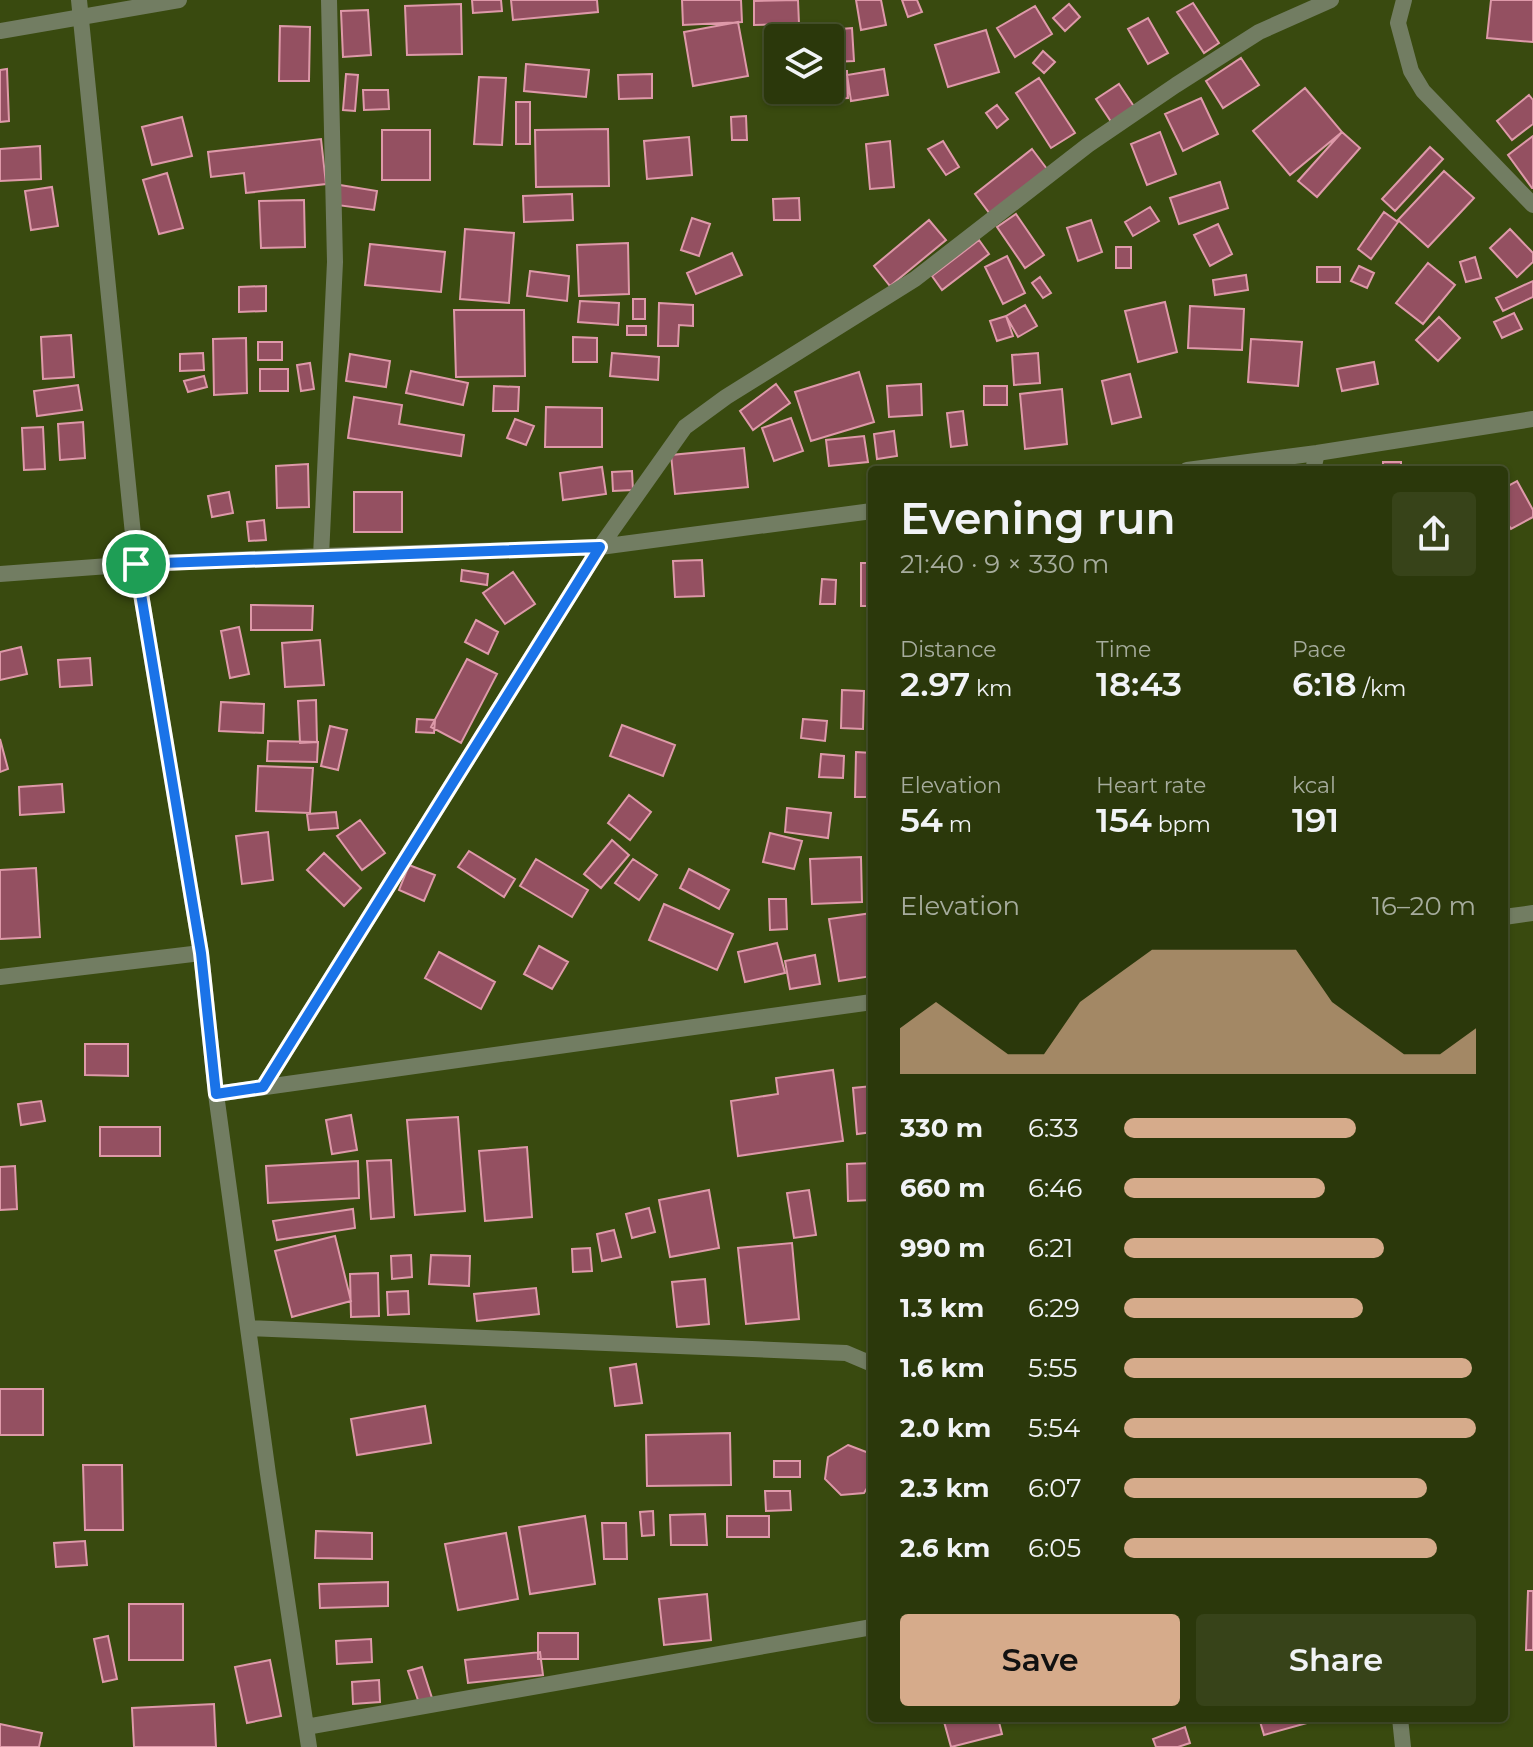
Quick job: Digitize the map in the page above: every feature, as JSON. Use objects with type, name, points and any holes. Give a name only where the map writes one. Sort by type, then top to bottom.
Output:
[{"type":"street","points":[[79,0],[136,564],[201,953],[216,1094],[309,1747]]},
{"type":"street","points":[[0,31],[179,0]]},
{"type":"street","points":[[321,556],[335,262],[329,0]]},
{"type":"street","points":[[263,1087],[600,547],[685,427],[726,397],[915,279],[1088,145],[1176,85],[1259,32],[1331,0]]},
{"type":"street","points":[[1401,1],[1398,23],[1411,71],[1423,91],[1533,205]]},
{"type":"street","points":[[1251,466],[1315,462],[1533,419]]},
{"type":"street","points":[[0,574],[136,564],[600,547],[868,512]]},
{"type":"street","points":[[1508,916],[1533,913]]},
{"type":"street","points":[[0,977],[201,953]]},
{"type":"street","points":[[216,1094],[868,1003]]},
{"type":"street","points":[[248,1328],[846,1353],[868,1362]]},
{"type":"street","points":[[306,1727],[868,1628]]},
{"type":"street","points":[[1400,1722],[1403,1747]]},
{"type":"building","points":[[472,0],[501,0],[502,11],[473,13]]},
{"type":"building","points":[[511,0],[597,0],[598,12],[513,20]]},
{"type":"building","points":[[682,0],[741,0],[742,22],[683,25]]},
{"type":"building","points":[[798,0],[799,24],[754,25],[754,1]]},
{"type":"building","points":[[856,0],[881,0],[886,25],[861,30]]},
{"type":"building","points":[[902,0],[917,0],[922,12],[908,17]]},
{"type":"building","points":[[1491,0],[1533,0],[1533,42],[1487,38]]},
{"type":"building","points":[[1193,3],[1219,43],[1204,53],[1177,12]]},
{"type":"building","points":[[461,4],[462,54],[407,55],[405,6]]},
{"type":"building","points":[[1069,4],[1080,17],[1065,31],[1053,18]]},
{"type":"building","points":[[1035,6],[1052,34],[1015,57],[997,28]]},
{"type":"building","points":[[368,10],[371,55],[343,57],[341,11]]},
{"type":"building","points":[[1148,18],[1168,53],[1148,64],[1128,29]]},
{"type":"building","points":[[738,22],[748,76],[693,86],[684,32]]},
{"type":"building","points":[[280,26],[310,27],[309,81],[279,81]]},
{"type":"building","points":[[852,28],[854,61],[844,61],[844,29]]},
{"type":"building","points":[[986,30],[999,72],[948,87],[935,45]]},
{"type":"building","points":[[1043,51],[1055,62],[1044,73],[1033,63]]},
{"type":"building","points":[[1241,58],[1259,85],[1223,108],[1206,81]]},
{"type":"building","points":[[526,64],[589,70],[586,97],[524,91]]},
{"type":"building","points":[[7,69],[9,121],[0,122],[0,70]]},
{"type":"building","points":[[884,69],[888,95],[851,101],[847,75]]},
{"type":"building","points":[[844,71],[847,71],[848,98],[844,98]]},
{"type":"building","points":[[346,74],[358,75],[355,111],[343,110]]},
{"type":"building","points":[[652,74],[652,98],[619,99],[618,75]]},
{"type":"building","points":[[479,77],[506,78],[502,145],[474,144]]},
{"type":"building","points":[[1039,78],[1075,133],[1051,148],[1016,93]]},
{"type":"building","points":[[1119,84],[1135,108],[1112,123],[1096,99]]},
{"type":"building","points":[[1305,88],[1342,132],[1290,175],[1253,131]]},
{"type":"building","points":[[363,90],[388,90],[389,109],[364,110]]},
{"type":"building","points":[[1529,95],[1533,100],[1533,124],[1512,140],[1497,121]]},
{"type":"building","points":[[1201,98],[1218,134],[1183,151],[1165,114]]},
{"type":"building","points":[[516,102],[530,102],[530,144],[516,144]]},
{"type":"building","points":[[997,105],[1008,119],[997,128],[986,113]]},
{"type":"building","points":[[746,116],[747,140],[732,140],[731,117]]},
{"type":"building","points":[[182,117],[192,156],[152,165],[142,127]]},
{"type":"building","points":[[608,129],[609,186],[536,187],[535,130]]},
{"type":"building","points":[[382,130],[430,130],[430,180],[382,180]]},
{"type":"building","points":[[1160,132],[1176,174],[1147,185],[1131,144]]},
{"type":"building","points":[[1342,132],[1360,148],[1317,197],[1298,181]]},
{"type":"building","points":[[1533,136],[1533,188],[1532,188],[1508,155]]},
{"type":"building","points":[[689,137],[692,175],[647,179],[644,141]]},
{"type":"building","points":[[321,139],[326,184],[246,193],[244,173],[211,177],[208,152]]},
{"type":"building","points":[[890,141],[894,187],[870,189],[866,144]]},
{"type":"building","points":[[943,141],[959,167],[946,175],[928,149]]},
{"type":"building","points":[[40,146],[41,179],[0,181],[0,149]]},
{"type":"building","points":[[1430,147],[1443,159],[1395,211],[1382,199]]},
{"type":"building","points":[[1032,149],[1047,169],[990,214],[975,194]]},
{"type":"building","points":[[1444,171],[1474,198],[1428,247],[1398,220]]},
{"type":"building","points":[[167,173],[183,228],[159,234],[143,180]]},
{"type":"building","points":[[1220,182],[1228,208],[1179,224],[1170,198]]},
{"type":"building","points":[[340,185],[377,191],[374,210],[337,205]]},
{"type":"building","points":[[52,187],[58,226],[31,230],[25,191]]},
{"type":"building","points":[[572,194],[573,220],[524,222],[523,196]]},
{"type":"building","points":[[799,198],[800,220],[774,220],[773,199]]},
{"type":"building","points":[[304,200],[305,247],[261,248],[259,201]]},
{"type":"building","points":[[1150,207],[1159,221],[1133,236],[1125,222]]},
{"type":"building","points":[[1384,212],[1398,222],[1371,259],[1358,249]]},
{"type":"building","points":[[1016,214],[1044,255],[1025,268],[997,227]]},
{"type":"building","points":[[692,218],[710,224],[699,256],[681,250]]},
{"type":"building","points":[[929,220],[946,240],[890,286],[874,266]]},
{"type":"building","points":[[1091,220],[1102,252],[1078,261],[1067,228]]},
{"type":"building","points":[[1218,224],[1232,254],[1210,266],[1194,235]]},
{"type":"building","points":[[465,229],[514,233],[509,303],[460,299]]},
{"type":"building","points":[[1510,229],[1533,253],[1533,262],[1517,277],[1490,248]]},
{"type":"building","points":[[979,240],[989,254],[942,290],[932,276]]},
{"type":"building","points":[[628,243],[629,294],[579,296],[577,245]]},
{"type":"building","points":[[370,244],[445,252],[441,292],[365,285]]},
{"type":"building","points":[[1116,247],[1131,247],[1131,268],[1116,268]]},
{"type":"building","points":[[732,253],[742,275],[696,294],[687,273]]},
{"type":"building","points":[[1007,256],[1025,293],[1003,304],[985,267]]},
{"type":"building","points":[[1475,257],[1481,278],[1466,282],[1460,262]]},
{"type":"building","points":[[1428,263],[1455,285],[1423,324],[1396,303]]},
{"type":"building","points":[[1359,266],[1374,273],[1367,288],[1351,281]]},
{"type":"building","points":[[1317,267],[1340,267],[1340,282],[1317,282]]},
{"type":"building","points":[[530,271],[569,276],[567,301],[527,296]]},
{"type":"building","points":[[1246,275],[1248,290],[1215,295],[1213,280]]},
{"type":"building","points":[[1040,277],[1051,293],[1043,298],[1032,283]]},
{"type":"building","points":[[1533,281],[1533,297],[1503,311],[1496,298]]},
{"type":"building","points":[[266,286],[266,311],[239,312],[239,287]]},
{"type":"building","points":[[633,299],[645,299],[645,319],[633,319]]},
{"type":"building","points":[[580,301],[619,303],[618,325],[578,322]]},
{"type":"building","points":[[1165,302],[1177,352],[1138,362],[1125,311]]},
{"type":"building","points":[[659,303],[693,305],[693,326],[679,325],[678,346],[658,346]]},
{"type":"building","points":[[1025,305],[1037,326],[1018,337],[1006,316]]},
{"type":"building","points":[[1190,306],[1244,309],[1242,350],[1188,348]]},
{"type":"building","points":[[454,310],[524,310],[525,376],[456,377]]},
{"type":"building","points":[[1514,313],[1522,329],[1502,338],[1494,322]]},
{"type":"building","points":[[1006,316],[1013,336],[997,341],[990,321]]},
{"type":"building","points":[[1439,317],[1460,338],[1438,361],[1416,340]]},
{"type":"building","points":[[627,326],[646,326],[646,335],[627,335]]},
{"type":"building","points":[[71,335],[74,377],[43,379],[41,337]]},
{"type":"building","points":[[573,337],[597,338],[597,362],[573,362]]},
{"type":"building","points":[[246,338],[247,393],[214,395],[213,339]]},
{"type":"building","points":[[1251,339],[1302,342],[1298,386],[1248,382]]},
{"type":"building","points":[[258,342],[282,342],[282,360],[258,360]]},
{"type":"building","points":[[203,353],[204,370],[180,371],[180,354]]},
{"type":"building","points":[[612,353],[659,357],[658,380],[610,376]]},
{"type":"building","points":[[1038,353],[1040,383],[1014,385],[1012,355]]},
{"type":"building","points":[[350,354],[390,361],[386,387],[346,381]]},
{"type":"building","points":[[1374,362],[1378,384],[1342,391],[1337,369]]},
{"type":"building","points":[[310,363],[314,389],[301,391],[297,365]]},
{"type":"building","points":[[260,369],[288,369],[288,391],[260,391]]},
{"type":"building","points":[[411,371],[468,383],[463,405],[406,393]]},
{"type":"building","points":[[859,372],[874,422],[811,441],[795,392]]},
{"type":"building","points":[[1130,374],[1141,417],[1112,424],[1102,381]]},
{"type":"building","points":[[204,376],[207,387],[188,392],[184,381]]},
{"type":"building","points":[[776,384],[790,403],[753,430],[740,411]]},
{"type":"building","points":[[921,384],[922,415],[889,417],[887,386]]},
{"type":"building","points":[[78,385],[82,410],[37,416],[34,391]]},
{"type":"building","points":[[494,386],[519,387],[518,411],[493,411]]},
{"type":"building","points":[[984,386],[1007,386],[1007,405],[984,405]]},
{"type":"building","points":[[1062,389],[1067,444],[1025,449],[1020,394]]},
{"type":"building","points":[[354,397],[402,405],[399,424],[464,435],[461,456],[348,438]]},
{"type":"building","points":[[546,407],[602,408],[602,447],[545,447]]},
{"type":"building","points":[[963,411],[967,445],[951,447],[947,413]]},
{"type":"building","points":[[791,418],[803,451],[774,461],[762,428]]},
{"type":"building","points":[[515,419],[534,426],[526,445],[507,438]]},
{"type":"building","points":[[83,422],[85,458],[60,460],[58,424]]},
{"type":"building","points":[[43,427],[45,469],[24,470],[22,428]]},
{"type":"building","points":[[894,431],[897,456],[877,459],[874,434]]},
{"type":"building","points":[[864,436],[868,462],[829,466],[826,440]]},
{"type":"building","points":[[744,448],[748,487],[675,494],[671,455]]},
{"type":"building","points":[[1383,462],[1401,462],[1401,466],[1383,466]]},
{"type":"building","points":[[308,464],[309,507],[277,508],[276,466]]},
{"type":"building","points":[[602,467],[606,494],[563,500],[560,473]]},
{"type":"building","points":[[632,471],[633,490],[613,491],[612,472]]},
{"type":"building","points":[[1517,481],[1533,510],[1533,517],[1511,529],[1508,524],[1508,486]]},
{"type":"building","points":[[229,492],[233,513],[212,517],[208,496]]},
{"type":"building","points":[[354,492],[402,492],[402,532],[354,532]]},
{"type":"building","points":[[264,520],[266,540],[249,541],[247,522]]},
{"type":"building","points":[[702,560],[704,596],[675,597],[673,561]]},
{"type":"building","points":[[861,563],[868,563],[868,606],[861,606]]},
{"type":"building","points":[[462,570],[488,574],[487,585],[461,581]]},
{"type":"building","points":[[513,572],[535,604],[505,624],[483,593]]},
{"type":"building","points":[[822,579],[836,580],[835,604],[820,604]]},
{"type":"building","points":[[251,605],[313,606],[312,630],[251,630]]},
{"type":"building","points":[[476,620],[498,632],[488,654],[465,642]]},
{"type":"building","points":[[239,627],[249,674],[230,678],[221,631]]},
{"type":"building","points":[[320,640],[324,685],[285,687],[282,643]]},
{"type":"building","points":[[21,647],[27,674],[0,680],[0,652]]},
{"type":"building","points":[[90,658],[92,685],[60,687],[58,660]]},
{"type":"building","points":[[467,659],[497,674],[461,743],[431,727]]},
{"type":"building","points":[[842,690],[864,691],[863,729],[841,728]]},
{"type":"building","points":[[316,700],[317,742],[300,743],[298,701]]},
{"type":"building","points":[[221,702],[264,704],[263,733],[219,731]]},
{"type":"building","points":[[417,719],[435,720],[434,733],[416,732]]},
{"type":"building","points":[[803,719],[827,721],[825,741],[801,738]]},
{"type":"building","points":[[622,725],[675,745],[663,776],[610,756]]},
{"type":"building","points":[[330,726],[347,730],[338,770],[321,766]]},
{"type":"building","points":[[0,739],[8,769],[0,772]]},
{"type":"building","points":[[268,741],[318,742],[317,762],[267,761]]},
{"type":"building","points":[[856,752],[868,753],[868,797],[855,797]]},
{"type":"building","points":[[821,754],[844,756],[843,778],[819,777]]},
{"type":"building","points":[[258,766],[313,768],[310,813],[256,811]]},
{"type":"building","points":[[62,784],[64,812],[20,815],[19,787]]},
{"type":"building","points":[[629,795],[651,812],[630,840],[608,823]]},
{"type":"building","points":[[787,808],[831,813],[828,838],[785,832]]},
{"type":"building","points":[[336,812],[338,828],[309,830],[307,814]]},
{"type":"building","points":[[360,820],[385,853],[362,870],[337,836]]},
{"type":"building","points":[[268,832],[273,880],[242,884],[236,836]]},
{"type":"building","points":[[770,833],[802,841],[794,869],[763,862]]},
{"type":"building","points":[[612,840],[629,855],[601,888],[584,874]]},
{"type":"building","points":[[469,851],[515,879],[504,897],[458,867]]},
{"type":"building","points":[[324,853],[361,888],[344,906],[307,870]]},
{"type":"building","points":[[861,857],[862,902],[812,904],[810,859]]},
{"type":"building","points":[[536,859],[588,890],[572,917],[520,886]]},
{"type":"building","points":[[633,859],[657,875],[639,900],[615,883]]},
{"type":"building","points":[[409,865],[435,875],[424,901],[399,890]]},
{"type":"building","points":[[36,868],[40,937],[0,939],[0,870]]},
{"type":"building","points":[[689,869],[729,890],[719,909],[680,888]]},
{"type":"building","points":[[769,899],[786,899],[787,929],[770,930]]},
{"type":"building","points":[[664,904],[733,934],[717,970],[649,940]]},
{"type":"building","points":[[868,914],[868,977],[839,981],[829,919]]},
{"type":"building","points":[[777,943],[785,973],[745,982],[738,952]]},
{"type":"building","points":[[539,946],[568,962],[552,989],[524,974]]},
{"type":"building","points":[[439,952],[495,982],[481,1009],[425,978]]},
{"type":"building","points":[[815,955],[820,984],[790,989],[785,961]]},
{"type":"building","points":[[85,1044],[128,1044],[128,1076],[85,1075]]},
{"type":"building","points":[[833,1070],[843,1141],[738,1156],[731,1101],[778,1094],[776,1078]]},
{"type":"building","points":[[868,1086],[868,1133],[857,1134],[853,1088]]},
{"type":"building","points":[[41,1101],[45,1121],[21,1125],[18,1104]]},
{"type":"building","points":[[351,1115],[357,1150],[332,1154],[326,1120]]},
{"type":"building","points":[[458,1117],[465,1211],[415,1215],[407,1120]]},
{"type":"building","points":[[100,1127],[160,1127],[160,1156],[100,1156]]},
{"type":"building","points":[[527,1147],[532,1217],[485,1221],[479,1151]]},
{"type":"building","points":[[391,1160],[394,1217],[371,1219],[367,1161]]},
{"type":"building","points":[[358,1161],[359,1198],[268,1203],[266,1166]]},
{"type":"building","points":[[868,1163],[868,1200],[848,1201],[847,1164]]},
{"type":"building","points":[[15,1166],[17,1209],[0,1210],[0,1167]]},
{"type":"building","points":[[709,1190],[719,1248],[670,1257],[659,1200]]},
{"type":"building","points":[[809,1190],[816,1235],[794,1238],[787,1193]]},
{"type":"building","points":[[649,1208],[655,1232],[632,1238],[626,1214]]},
{"type":"building","points":[[353,1209],[355,1228],[277,1240],[273,1221]]},
{"type":"building","points":[[614,1230],[621,1257],[602,1261],[597,1234]]},
{"type":"building","points":[[335,1236],[351,1301],[292,1317],[275,1251]]},
{"type":"building","points":[[792,1243],[799,1319],[746,1324],[738,1248]]},
{"type":"building","points":[[590,1248],[592,1271],[573,1272],[572,1249]]},
{"type":"building","points":[[411,1255],[412,1277],[392,1279],[391,1256]]},
{"type":"building","points":[[431,1255],[470,1256],[469,1286],[429,1284]]},
{"type":"building","points":[[378,1273],[379,1316],[351,1317],[350,1274]]},
{"type":"building","points":[[705,1279],[709,1324],[677,1327],[672,1282]]},
{"type":"building","points":[[536,1288],[539,1314],[477,1321],[474,1294]]},
{"type":"building","points":[[408,1291],[409,1314],[388,1315],[387,1292]]},
{"type":"building","points":[[636,1364],[642,1403],[615,1406],[610,1368]]},
{"type":"building","points":[[0,1389],[43,1389],[43,1435],[0,1435]]},
{"type":"building","points":[[425,1406],[431,1443],[357,1455],[351,1419]]},
{"type":"building","points":[[730,1433],[731,1485],[647,1486],[646,1435]]},
{"type":"building","points":[[848,1445],[868,1453],[868,1486],[864,1493],[841,1495],[825,1479],[828,1457]]},
{"type":"building","points":[[774,1461],[800,1461],[800,1477],[774,1477]]},
{"type":"building","points":[[83,1465],[122,1465],[123,1530],[85,1530]]},
{"type":"building","points":[[765,1491],[790,1491],[791,1510],[766,1511]]},
{"type":"building","points":[[653,1511],[654,1535],[642,1536],[640,1512]]},
{"type":"building","points":[[705,1514],[707,1545],[671,1545],[670,1515]]},
{"type":"building","points":[[585,1516],[595,1584],[530,1594],[519,1527]]},
{"type":"building","points":[[727,1516],[769,1516],[769,1537],[727,1537]]},
{"type":"building","points":[[602,1523],[626,1523],[627,1559],[604,1559]]},
{"type":"building","points":[[316,1531],[372,1533],[372,1559],[315,1558]]},
{"type":"building","points":[[506,1533],[518,1599],[458,1610],[445,1544]]},
{"type":"building","points":[[85,1541],[87,1565],[56,1567],[54,1543]]},
{"type":"building","points":[[388,1582],[388,1606],[320,1608],[319,1584]]},
{"type":"building","points":[[1528,1591],[1533,1591],[1533,1650],[1526,1650]]},
{"type":"building","points":[[707,1594],[711,1640],[664,1645],[659,1599]]},
{"type":"building","points":[[129,1604],[183,1604],[183,1660],[129,1660]]},
{"type":"building","points":[[538,1633],[578,1633],[578,1659],[538,1659]]},
{"type":"building","points":[[108,1636],[117,1679],[103,1682],[94,1639]]},
{"type":"building","points":[[371,1639],[372,1662],[337,1664],[336,1641]]},
{"type":"building","points":[[540,1652],[543,1675],[468,1683],[465,1660]]},
{"type":"building","points":[[270,1660],[281,1716],[247,1723],[235,1667]]},
{"type":"building","points":[[422,1667],[432,1698],[419,1703],[408,1671]]},
{"type":"building","points":[[379,1680],[380,1702],[353,1704],[352,1682]]},
{"type":"building","points":[[214,1704],[216,1747],[134,1747],[132,1708]]},
{"type":"building","points":[[944,1722],[999,1722],[1002,1734],[951,1747]]},
{"type":"building","points":[[1260,1722],[1311,1722],[1264,1735]]},
{"type":"building","points":[[0,1724],[42,1733],[39,1747],[0,1747]]},
{"type":"building","points":[[1185,1727],[1190,1743],[1178,1747],[1156,1747],[1153,1739]]},
{"type":"route","points":[[600,547],[263,1087],[216,1094],[201,953],[136,564],[600,547]]}]
